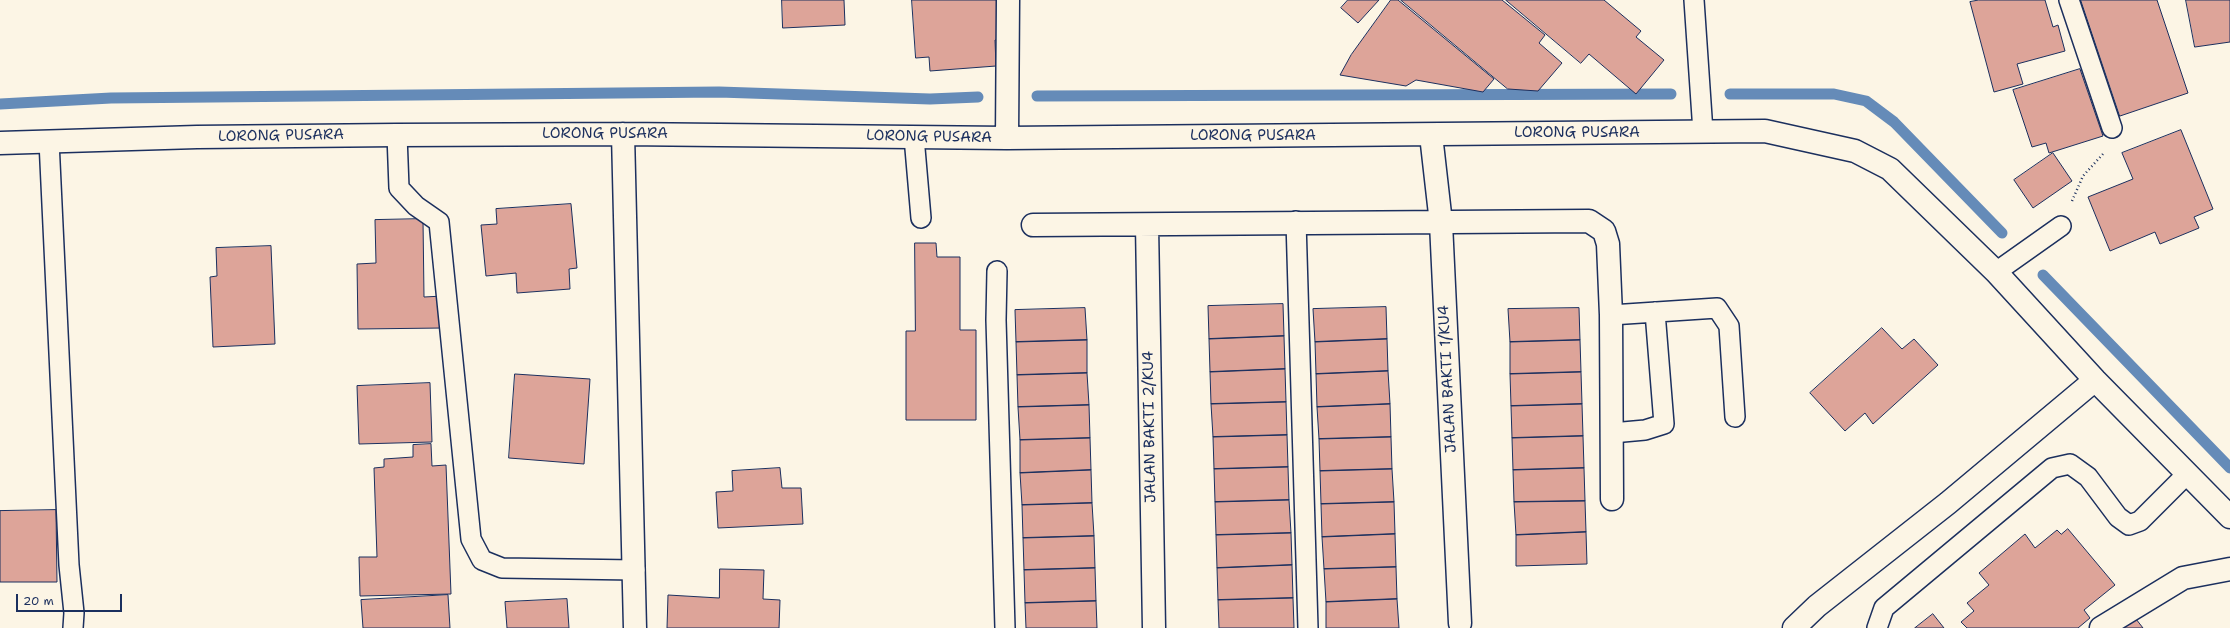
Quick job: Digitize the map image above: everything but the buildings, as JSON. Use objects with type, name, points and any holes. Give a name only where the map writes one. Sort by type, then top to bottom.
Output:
[{"type":"street","points":[[1007,138],[1008,0]]},
{"type":"street","name":"LORONG PUSARA","points":[[0,144],[49,141],[397,135],[624,134],[1007,138],[1431,135],[1764,130],[1855,151],[1890,169],[1996,272],[2095,380],[2230,517]]},
{"type":"street","points":[[624,134],[635,570],[635,628]]},
{"type":"street","name":"JALAN BAKTI 1/KU4","points":[[1431,135],[1441,223],[1460,623]]},
{"type":"street","points":[[1033,225],[1147,225],[1296,221],[1441,223],[1589,221],[1604,231],[1608,244],[1611,315],[1612,499]]},
{"type":"street","name":"JALAN BAKTI 2/KU4","points":[[1147,225],[1154,628]]},
{"type":"street","points":[[1794,628],[1817,606],[1948,503],[2095,380]]},
{"type":"street","points":[[2101,628],[2183,578],[2230,569]]},
{"type":"lane","points":[[1694,0],[1703,132]]},
{"type":"lane","points":[[2069,0],[2112,128]]},
{"type":"lane","points":[[397,135],[399,188],[416,206],[439,222],[471,539],[482,560],[502,568],[635,570]]},
{"type":"lane","points":[[914,137],[922,218]]},
{"type":"lane","points":[[49,141],[69,566],[74,613],[73,628]]},
{"type":"lane","points":[[1296,221],[1308,628]]},
{"type":"lane","points":[[1996,272],[2061,226]]},
{"type":"lane","points":[[997,270],[996,320],[1005,628]]},
{"type":"lane","points":[[1611,315],[1717,308],[1729,326],[1735,417]]},
{"type":"lane","points":[[1612,433],[1645,430],[1664,424],[1655,312]]},
{"type":"lane","points":[[1877,628],[1884,608],[2052,468],[2070,464],[2088,477],[2118,518],[2128,525],[2140,521],[2187,474]]},
{"type":"path","points":[[2061,226],[2083,176],[2106,150],[2112,128]]},
{"type":"waterway","points":[[0,104],[111,98],[719,92],[930,99],[978,97]]},
{"type":"waterway","points":[[1037,96],[1671,94]]},
{"type":"waterway","points":[[1730,94],[1834,94],[1866,101],[1894,122],[2002,233]]},
{"type":"waterway","points":[[2043,275],[2230,468]]}]
